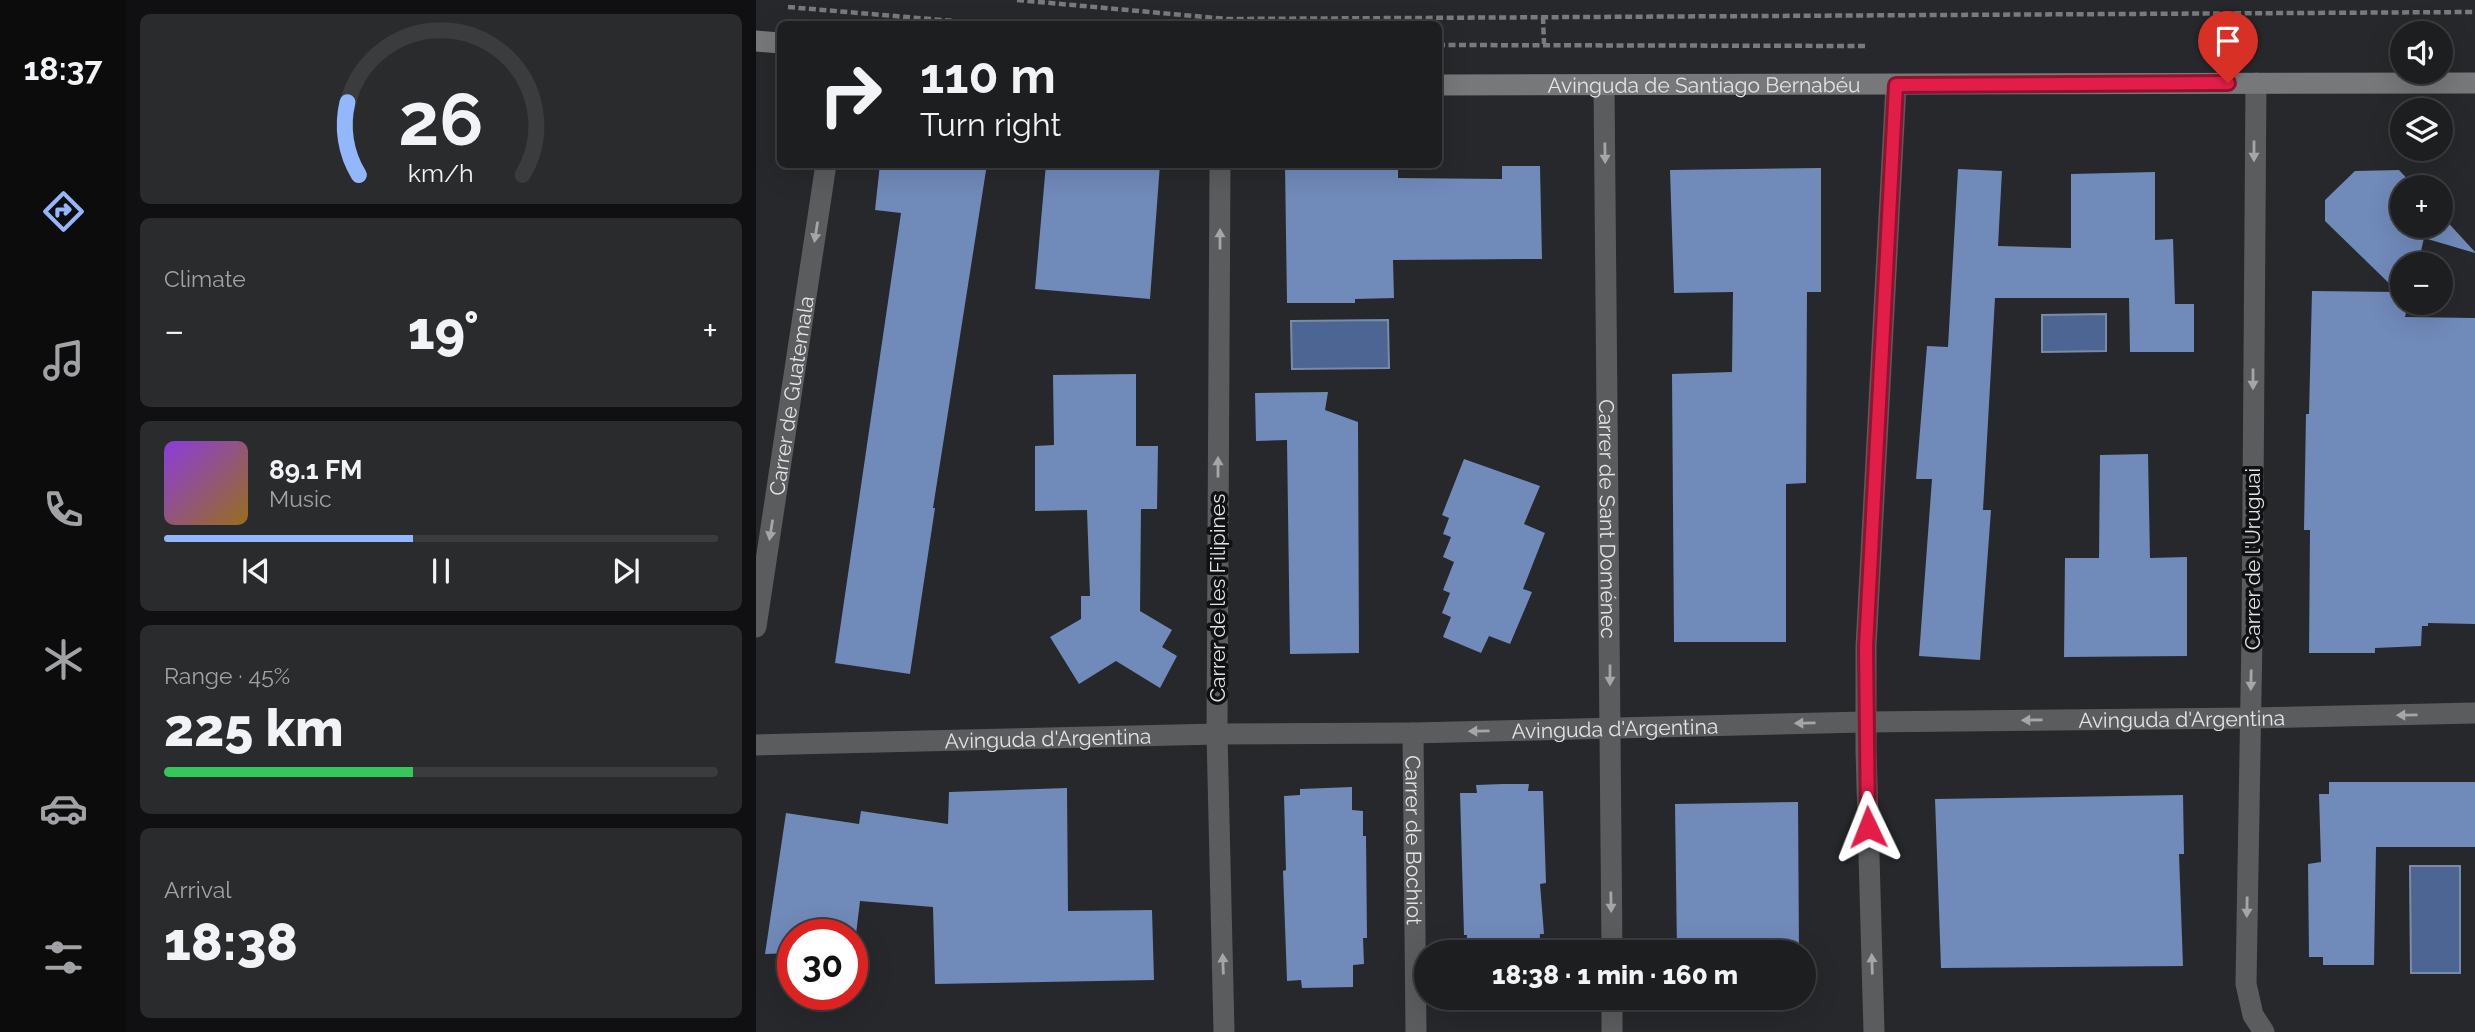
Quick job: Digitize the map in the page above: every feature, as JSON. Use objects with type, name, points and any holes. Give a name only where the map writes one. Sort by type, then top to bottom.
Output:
[{"type":"street","points":[[756,41],[777,44]]},
{"type":"street","name":"Carrer de l'Uruguai","points":[[2256,83],[2246,984],[2253,1015],[2264,1032]]},
{"type":"street","name":"Avinguda de Santiago Bernabéu","points":[[1442,85],[2475,83]]},
{"type":"street","name":"Carrer de Sant Doménec","points":[[1604,85],[1612,940]]},
{"type":"street","points":[[1874,1032],[1865,722],[1866,647],[1896,85]]},
{"type":"street","name":"Carrer de Guatemala","points":[[756,627],[825,168]]},
{"type":"street","name":"Carrer de les Filipines","points":[[1220,168],[1217,734],[1224,1032]]},
{"type":"street","name":"Avinguda d'Argentina","points":[[756,745],[1217,734],[1413,733],[1865,722],[2475,713]]},
{"type":"street","name":"Carrer de Bochiot","points":[[1413,733],[1416,1032]]},
{"type":"street","points":[[1612,1010],[1612,1032]]},
{"type":"path","points":[[1017,0],[1227,19],[2475,12]]},
{"type":"path","points":[[783,6],[955,21]]},
{"type":"water","points":[[2106,314],[2106,351],[2042,352],[2042,315]]},
{"type":"water","points":[[1388,320],[1389,368],[1292,369],[1291,321]]},
{"type":"water","points":[[2410,866],[2460,866],[2460,973],[2411,973]]},
{"type":"building","points":[[1502,166],[1540,166],[1542,259],[1393,260],[1394,298],[1355,299],[1355,303],[1287,303],[1285,168],[1398,168],[1398,178],[1502,179]]},
{"type":"building","points":[[880,168],[986,168],[910,674],[835,663],[901,213],[875,210]]},
{"type":"building","points":[[1046,168],[1160,168],[1150,299],[1035,289]]},
{"type":"building","points":[[1821,168],[1821,292],[1807,292],[1806,483],[1786,484],[1786,642],[1674,642],[1672,374],[1732,372],[1733,292],[1674,293],[1670,170]]},
{"type":"building","points":[[1958,169],[2002,171],[1998,246],[2071,248],[2071,174],[2155,172],[2155,240],[2173,239],[2175,304],[2194,304],[2194,352],[2130,352],[2129,298],[1995,298],[1983,510],[1991,510],[1980,660],[1919,656],[1932,479],[1916,479],[1927,346],[1948,347]]},
{"type":"building","points":[[2399,170],[2404,175],[2390,175],[2390,238],[2424,238],[2421,252],[2390,252],[2390,284],[2325,221],[2325,200],[2355,171]]},
{"type":"building","points":[[2453,228],[2475,253],[2424,238],[2453,238]]},
{"type":"building","points":[[2312,291],[2390,292],[2390,315],[2475,318],[2475,624],[2428,623],[2428,626],[2422,626],[2421,646],[2375,648],[2375,653],[2309,653],[2310,530],[2304,530]]},
{"type":"building","points":[[1136,374],[1136,446],[1158,446],[1157,509],[1141,509],[1140,611],[1172,630],[1162,647],[1177,656],[1160,688],[1116,661],[1079,684],[1050,637],[1081,619],[1081,596],[1090,596],[1087,510],[1035,511],[1035,446],[1054,445],[1053,375]]},
{"type":"building","points":[[1328,392],[1325,410],[1358,422],[1359,653],[1290,654],[1287,440],[1256,441],[1255,393]]},
{"type":"building","points":[[2148,454],[2150,558],[2187,557],[2187,656],[2064,657],[2065,558],[2099,558],[2100,455]]},
{"type":"building","points":[[1464,459],[1540,486],[1524,524],[1545,533],[1523,589],[1532,592],[1510,644],[1489,636],[1481,653],[1443,637],[1451,617],[1442,613],[1450,593],[1443,590],[1454,562],[1443,557],[1451,537],[1443,534],[1449,518],[1442,515]]},
{"type":"building","points":[[2329,782],[2475,782],[2475,847],[2376,847],[2374,965],[2323,965],[2323,957],[2309,957],[2308,864],[2321,862],[2319,794],[2329,794]]},
{"type":"building","points":[[1529,784],[1528,791],[1543,791],[1546,883],[1540,884],[1544,934],[1540,934],[1540,940],[1467,940],[1467,935],[1464,935],[1460,793],[1477,793],[1476,785]]},
{"type":"building","points":[[1352,787],[1352,810],[1363,811],[1363,836],[1366,836],[1367,938],[1363,938],[1364,964],[1353,965],[1353,987],[1302,988],[1301,980],[1287,981],[1283,871],[1286,870],[1284,796],[1300,795],[1300,789]]},
{"type":"building","points":[[1067,788],[1068,911],[1152,910],[1154,980],[935,984],[933,907],[860,901],[858,919],[777,919],[777,954],[765,954],[786,813],[859,824],[861,811],[948,824],[949,792]]},
{"type":"building","points":[[2183,795],[2184,854],[2179,854],[2183,966],[1941,968],[1935,799]]},
{"type":"building","points":[[1798,802],[1799,940],[1677,940],[1675,804]]},
{"type":"route","points":[[1868,827],[1866,647],[1896,85],[2228,83]]}]
